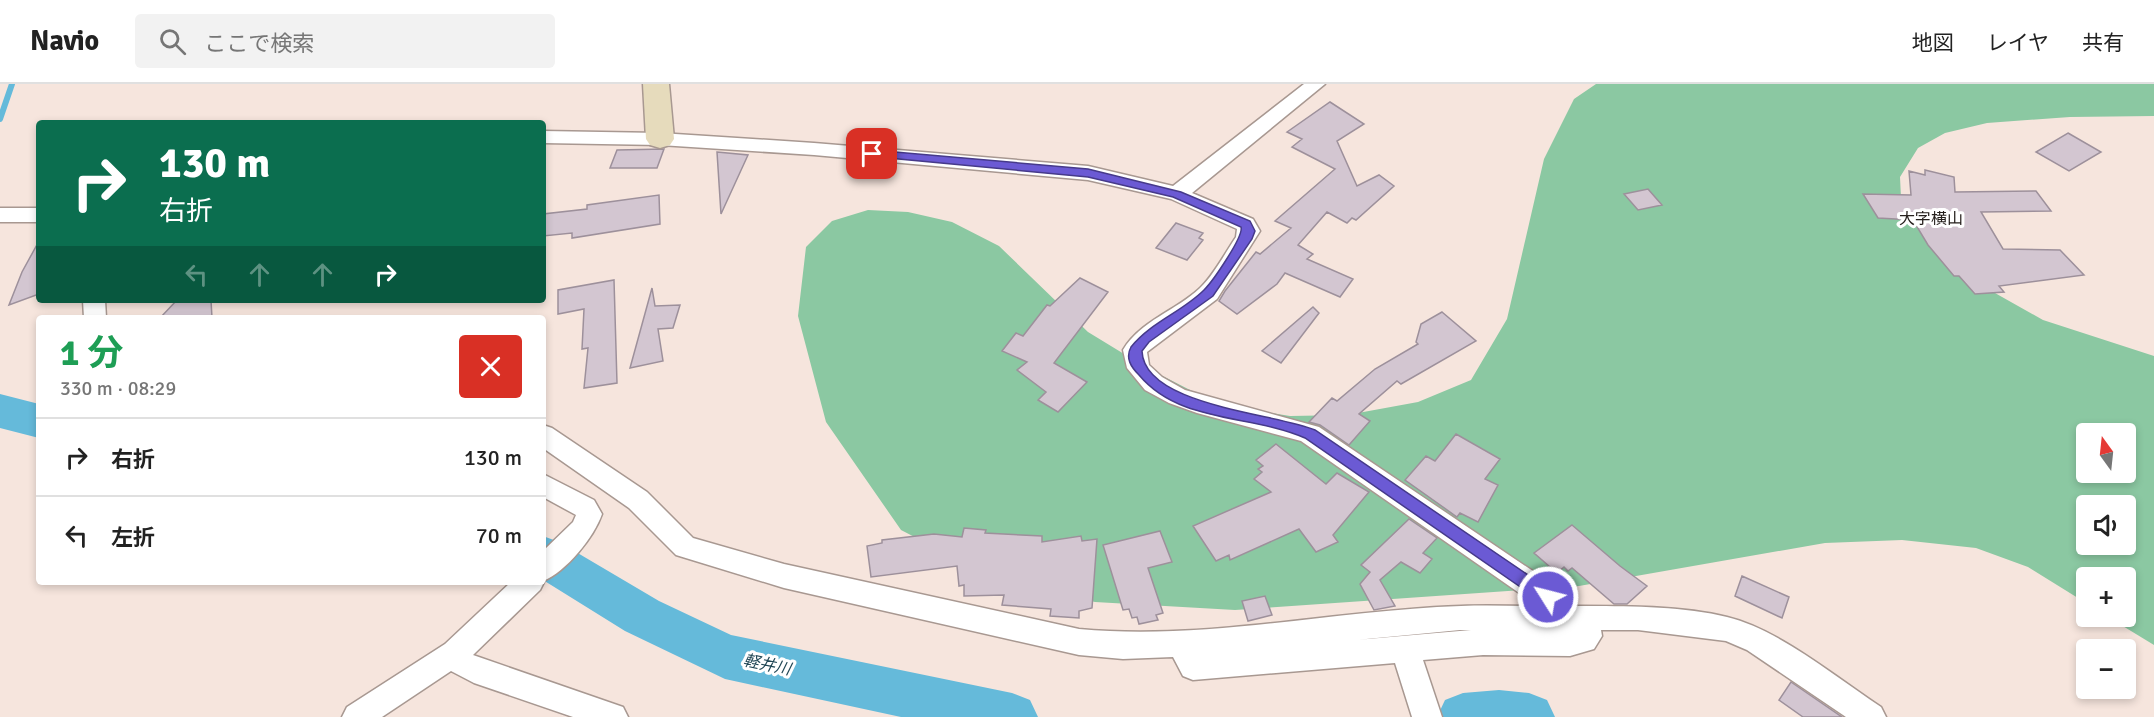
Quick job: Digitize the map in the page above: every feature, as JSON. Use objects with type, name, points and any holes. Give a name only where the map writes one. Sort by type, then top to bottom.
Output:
[{"type":"street","points":[[656,84],[660,138]]},
{"type":"street","points":[[1177,194],[1316,84]]},
{"type":"street","points":[[546,137],[660,138],[1088,173],[1177,194],[1246,224],[1249,231],[1209,293],[1145,339],[1135,350],[1136,363],[1151,381],[1174,396],[1220,412],[1293,427],[1310,434],[1548,597],[1572,617],[1588,636],[1577,642],[1483,642],[1192,667],[1188,661],[1185,644]]},
{"type":"street","points":[[0,215],[36,215]]},
{"type":"street","points":[[546,437],[638,500],[685,547],[784,576],[1079,642],[1123,646],[1185,644],[1460,618],[1638,618],[1727,629],[1757,641],[1871,717]]},
{"type":"street","points":[[546,486],[585,508],[590,514],[584,528],[546,565]]},
{"type":"street","points":[[357,717],[455,653],[526,585]]},
{"type":"street","points":[[1405,649],[1427,717]]},
{"type":"street","points":[[455,653],[463,664],[474,670],[613,717]]},
{"type":"green space","points":[[1596,84],[2154,84],[2154,116],[2070,117],[1987,123],[1945,133],[1918,148],[1900,177],[1901,198],[1979,284],[2043,320],[2154,356],[2154,645],[2124,627],[2136,627],[2136,567],[2076,567],[2076,597],[2028,567],[1976,548],[1902,540],[1825,543],[1579,586],[1235,610],[1095,602],[996,579],[901,530],[826,422],[798,316],[806,247],[832,221],[868,210],[908,212],[952,222],[999,246],[1088,332],[1147,368],[1192,391],[1241,408],[1290,416],[1347,415],[1418,402],[1471,380],[1507,319],[1544,159],[1574,99]]},
{"type":"building","points":[[1330,102],[1364,124],[1337,141],[1357,186],[1379,175],[1394,186],[1356,220],[1352,218],[1347,223],[1327,212],[1298,245],[1313,254],[1307,259],[1353,279],[1340,297],[1285,273],[1277,284],[1237,314],[1219,301],[1225,291],[1256,252],[1260,254],[1291,228],[1275,221],[1335,169],[1292,147],[1302,139],[1287,132]]},
{"type":"building","points":[[2068,133],[2101,152],[2069,171],[2036,152]]},
{"type":"building","points":[[664,149],[657,168],[610,168],[617,150]]},
{"type":"building","points":[[717,152],[748,155],[721,214]]},
{"type":"building","points":[[1925,170],[1954,177],[1955,192],[2036,191],[2051,211],[1981,212],[2003,249],[2060,250],[2084,275],[1999,286],[2004,292],[1975,294],[1959,276],[1954,276],[1928,245],[1913,220],[1878,218],[1863,194],[1911,195],[1909,171],[1925,175]]},
{"type":"building","points":[[1648,189],[1662,205],[1638,210],[1624,194]]},
{"type":"building","points":[[659,195],[660,224],[572,238],[572,233],[546,236],[546,214],[587,209],[587,205]]},
{"type":"building","points":[[1176,223],[1203,233],[1199,238],[1203,240],[1187,260],[1156,248]]},
{"type":"building","points":[[36,246],[36,295],[9,305],[22,272]]},
{"type":"building","points":[[1080,278],[1108,292],[1054,363],[1087,382],[1058,412],[1038,400],[1046,392],[1017,370],[1027,362],[1002,351],[1016,333],[1023,336],[1047,305],[1050,306]]},
{"type":"building","points":[[614,280],[617,383],[584,388],[588,348],[582,349],[584,309],[558,314],[558,290]]},
{"type":"building","points":[[652,288],[655,306],[680,305],[673,328],[658,329],[663,361],[630,368]]},
{"type":"building","points":[[174,303],[211,303],[212,315],[163,315]]},
{"type":"building","points":[[1313,307],[1319,313],[1281,363],[1262,351]]},
{"type":"building","points":[[1442,312],[1476,341],[1401,384],[1397,381],[1359,414],[1370,421],[1349,445],[1320,425],[1309,422],[1332,398],[1337,401],[1375,369],[1418,344],[1416,342],[1421,324]]},
{"type":"building","points":[[1456,434],[1500,459],[1485,479],[1498,485],[1478,522],[1460,513],[1457,517],[1405,480],[1426,456],[1435,461]]},
{"type":"building","points":[[1276,444],[1326,484],[1337,473],[1369,492],[1333,535],[1338,542],[1316,552],[1299,529],[1230,560],[1229,555],[1216,561],[1193,526],[1271,492],[1254,479],[1262,472],[1258,469],[1263,466],[1256,460]]},
{"type":"building","points":[[1409,519],[1437,538],[1423,553],[1432,559],[1420,573],[1401,562],[1380,580],[1395,606],[1374,610],[1360,584],[1370,572],[1361,565]]},
{"type":"building","points":[[1572,525],[1647,586],[1627,604],[1614,604],[1572,568],[1568,571],[1564,567],[1557,573],[1534,553]]},
{"type":"building","points":[[964,528],[986,530],[985,533],[1042,536],[1042,542],[1081,536],[1082,541],[1097,539],[1092,608],[1079,611],[1079,618],[1050,616],[1051,609],[1002,605],[1004,595],[964,596],[964,585],[959,586],[957,566],[871,577],[867,546],[882,543],[882,540],[934,534],[962,537]]},
{"type":"building","points":[[1160,531],[1172,562],[1148,568],[1163,613],[1156,615],[1158,620],[1139,624],[1137,617],[1132,618],[1129,609],[1123,610],[1103,545]]},
{"type":"building","points":[[1742,576],[1789,597],[1782,618],[1735,596]]},
{"type":"building","points":[[1265,596],[1272,615],[1248,621],[1242,601]]},
{"type":"building","points":[[1791,682],[1842,717],[1803,717],[1779,700]]},
{"type":"waterway","points":[[0,119],[12,84]]},
{"type":"waterway","name":"軽井川","points":[[0,411],[36,420]]},
{"type":"waterway","name":"軽井川","points":[[546,558],[642,616],[725,656],[1012,717]]},
{"type":"waterway","name":"軽井川","points":[[1463,717],[1499,714],[1529,717]]},
{"type":"district","name":"大字横山","points":[[1931,219]]},
{"type":"route","points":[[872,154],[1088,173],[1177,194],[1246,224],[1249,231],[1246,239],[1209,293],[1145,339],[1135,350],[1136,363],[1156,386],[1174,396],[1220,412],[1269,421],[1310,434],[1548,597]]}]
